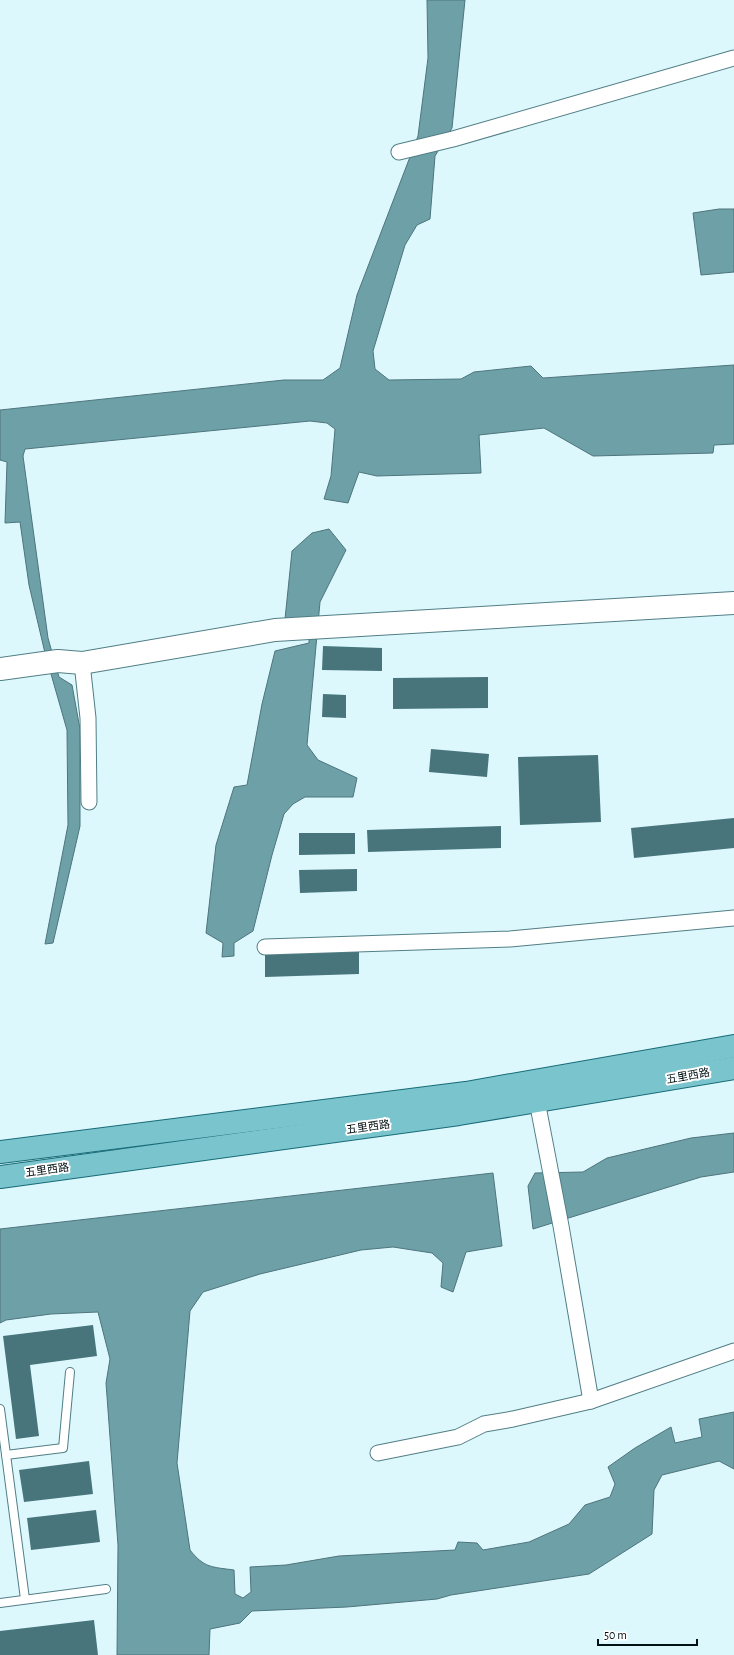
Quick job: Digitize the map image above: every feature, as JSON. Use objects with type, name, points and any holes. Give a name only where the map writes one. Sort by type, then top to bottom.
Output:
[{"type":"main road","points":[[0,669],[58,661],[82,663],[275,630],[734,603]]},
{"type":"main road","name":"五里西路","points":[[0,1152],[466,1093],[734,1046]]},
{"type":"main road","name":"五里西路","points":[[0,1177],[459,1114],[734,1068]]},
{"type":"street","points":[[404,151],[453,139],[734,58]]},
{"type":"street","points":[[82,663],[88,718],[89,802]]},
{"type":"street","points":[[265,947],[510,939],[734,918]]},
{"type":"street","points":[[537,1101],[561,1226],[591,1401]]},
{"type":"street","points":[[378,1453],[458,1438],[484,1424],[513,1419],[591,1401],[734,1351]]},
{"type":"lane","points":[[6,1455],[63,1448],[70,1372]]},
{"type":"lane","points":[[0,1409],[25,1599]]},
{"type":"lane","points":[[0,1602],[106,1589]]},
{"type":"water","points":[[427,0],[465,0],[452,128],[435,156],[430,219],[417,225],[405,245],[373,351],[375,369],[389,380],[461,379],[474,372],[531,366],[543,378],[734,365],[734,444],[714,445],[713,453],[593,456],[544,428],[479,435],[481,473],[377,476],[359,472],[348,503],[324,499],[331,476],[335,429],[327,423],[310,421],[25,449],[23,456],[48,638],[59,677],[72,685],[80,729],[80,826],[53,943],[45,944],[68,825],[67,730],[45,653],[29,585],[20,522],[5,523],[7,462],[0,460],[0,410],[284,380],[323,380],[340,368],[357,295],[418,136],[428,58]]},
{"type":"water","points":[[719,209],[734,209],[734,272],[701,275],[693,213]]},
{"type":"water","points":[[329,529],[346,550],[320,602],[307,745],[318,760],[357,778],[353,797],[305,797],[293,804],[284,814],[253,931],[234,943],[234,956],[222,957],[223,943],[206,933],[216,845],[234,787],[247,785],[262,704],[275,651],[309,643],[309,618],[285,619],[292,551],[312,533]]},
{"type":"water","points":[[734,1133],[734,1172],[701,1177],[533,1229],[528,1186],[535,1173],[583,1172],[607,1158],[691,1138]]},
{"type":"water","points":[[493,1173],[502,1246],[466,1252],[453,1292],[441,1287],[443,1263],[432,1253],[393,1247],[361,1250],[260,1274],[203,1292],[190,1311],[177,1463],[190,1550],[195,1556],[209,1566],[234,1570],[235,1594],[243,1598],[251,1592],[250,1567],[286,1565],[339,1556],[455,1550],[458,1542],[477,1543],[483,1550],[529,1542],[569,1524],[585,1505],[610,1497],[615,1484],[608,1467],[635,1448],[671,1427],[675,1443],[702,1437],[699,1419],[734,1412],[734,1469],[719,1461],[662,1475],[654,1490],[652,1534],[589,1574],[451,1595],[437,1599],[347,1607],[252,1611],[240,1623],[210,1629],[209,1655],[117,1655],[118,1545],[106,1383],[110,1359],[98,1312],[51,1314],[6,1320],[0,1323],[0,1229]]},
{"type":"building","points":[[323,646],[382,648],[382,671],[322,670]]},
{"type":"building","points":[[488,677],[488,708],[393,709],[393,678]]},
{"type":"building","points":[[323,694],[346,695],[346,718],[322,717]]},
{"type":"building","points":[[431,749],[489,754],[487,777],[429,772]]},
{"type":"building","points":[[598,755],[601,822],[520,825],[518,757]]},
{"type":"building","points":[[734,818],[734,848],[634,858],[631,828]]},
{"type":"building","points":[[501,826],[501,848],[368,852],[367,830]]},
{"type":"building","points":[[299,833],[355,833],[355,854],[299,855]]},
{"type":"building","points":[[357,869],[357,891],[300,893],[299,870]]},
{"type":"building","points":[[359,951],[359,974],[265,977],[265,954]]},
{"type":"building","points":[[93,1325],[97,1356],[30,1365],[39,1436],[16,1439],[3,1336]]},
{"type":"building","points":[[89,1461],[93,1494],[24,1502],[19,1470]]},
{"type":"building","points":[[96,1510],[100,1542],[31,1550],[27,1518]]},
{"type":"building","points":[[94,1620],[98,1655],[0,1655],[0,1631]]}]
